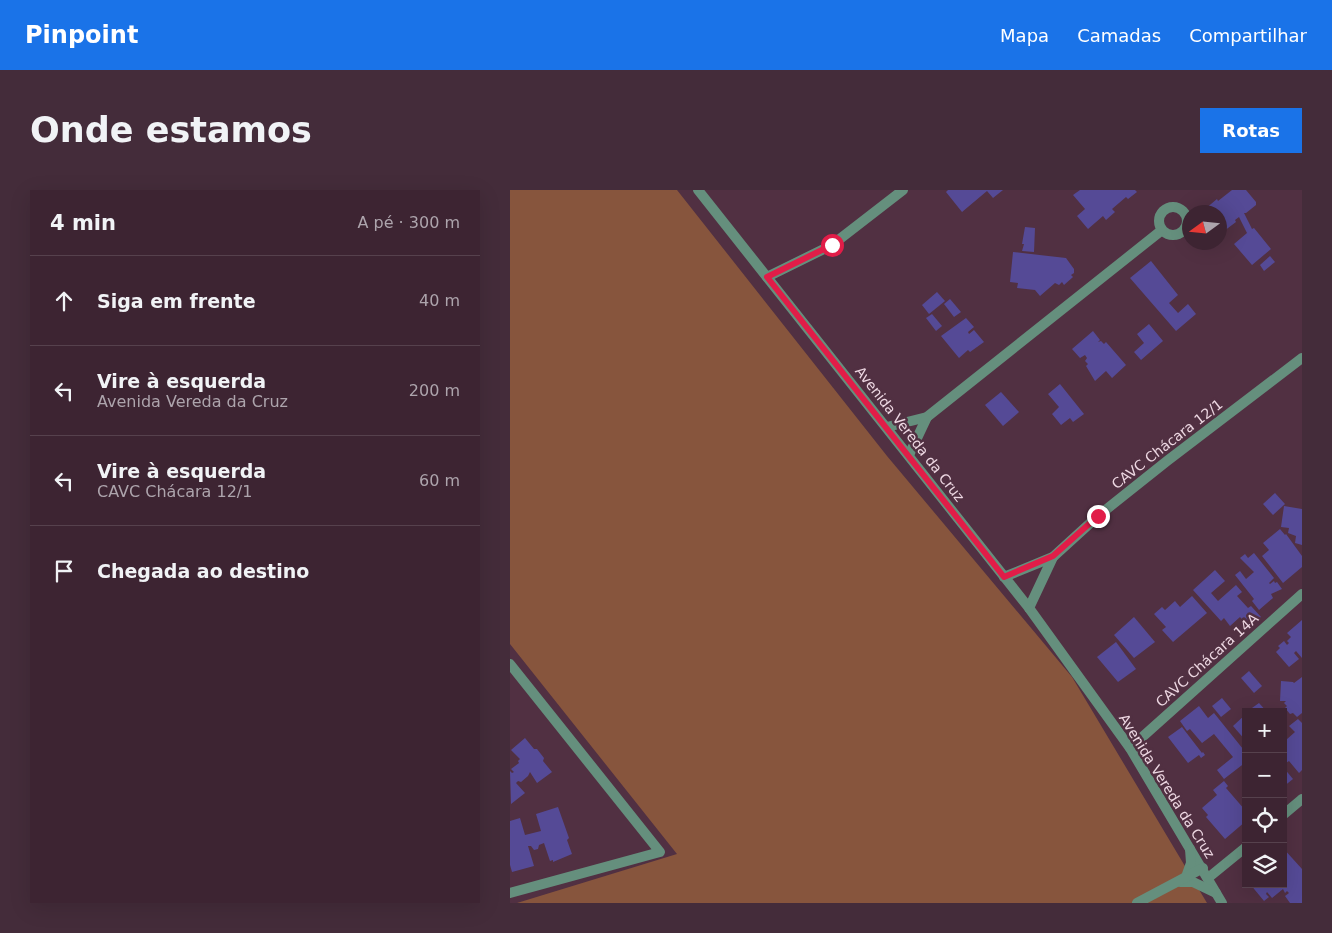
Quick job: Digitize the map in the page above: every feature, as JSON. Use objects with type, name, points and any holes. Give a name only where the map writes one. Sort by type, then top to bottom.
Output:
[{"type":"street","name":"Avenida Vereda da Cruz","points":[[698,190],[1029,608],[1130,748],[1203,868],[1222,903]]},
{"type":"street","points":[[767,277],[832,245],[903,190]]},
{"type":"street","points":[[1176,207],[1187,210],[1187,222],[1184,231],[1180,234],[1170,235],[1162,230],[1158,220],[1166,208],[1176,207]]},
{"type":"street","points":[[887,427],[927,417],[1162,230]]},
{"type":"street","name":"CAVC Chácara 12/1","points":[[1004,577],[1053,556],[1098,516],[1167,460],[1302,358]]},
{"type":"street","points":[[909,455],[927,417]]},
{"type":"street","name":"CAVC Chácara 12/1","points":[[1029,608],[1053,556]]},
{"type":"street","name":"CAVC Chácara 14A","points":[[1130,748],[1302,594]]},
{"type":"street","points":[[510,664],[660,852],[510,894]]},
{"type":"street","points":[[1287,812],[1302,799]]},
{"type":"street","points":[[1181,880],[1191,863],[1190,848]]},
{"type":"street","points":[[1208,878],[1242,850]]},
{"type":"street","points":[[1137,903],[1203,868]]},
{"type":"street","points":[[1181,880],[1193,882],[1217,893]]},
{"type":"shaded area","points":[[510,190],[677,190],[887,456],[1072,677],[1207,903],[517,903],[677,854],[510,644]]},
{"type":"building","points":[[948,190],[1003,190],[993,198],[987,191],[962,212],[946,192]]},
{"type":"building","points":[[1080,190],[1135,190],[1137,192],[1128,199],[1126,197],[1112,209],[1115,212],[1106,220],[1103,216],[1088,229],[1077,216],[1085,209],[1073,195]]},
{"type":"building","points":[[1232,190],[1246,190],[1256,202],[1256,205],[1244,213],[1252,229],[1254,228],[1271,249],[1252,265],[1234,244],[1247,233],[1239,217],[1227,229],[1227,205],[1210,205],[1217,199],[1218,201]]},
{"type":"building","points":[[1025,227],[1035,228],[1034,252],[1022,251]]},
{"type":"building","points":[[1013,252],[1066,258],[1074,269],[1074,273],[1071,275],[1073,277],[1064,285],[1062,282],[1059,285],[1055,283],[1040,296],[1035,290],[1017,288],[1018,283],[1010,282]]},
{"type":"building","points":[[1270,256],[1275,262],[1264,271],[1260,265]]},
{"type":"building","points":[[1151,261],[1178,295],[1169,303],[1178,313],[1188,304],[1196,314],[1176,331],[1130,278]]},
{"type":"building","points":[[937,292],[945,301],[929,314],[922,305]]},
{"type":"building","points":[[950,299],[961,312],[954,317],[944,304]]},
{"type":"building","points":[[932,314],[942,326],[936,331],[926,318]]},
{"type":"building","points":[[966,318],[974,327],[968,332],[969,334],[974,330],[984,342],[970,352],[968,350],[959,358],[941,336]]},
{"type":"building","points":[[1149,324],[1163,341],[1141,360],[1134,352],[1144,343],[1137,334]]},
{"type":"building","points":[[1093,331],[1100,340],[1098,342],[1101,341],[1104,344],[1106,342],[1126,365],[1112,378],[1106,371],[1095,381],[1086,366],[1088,364],[1085,361],[1087,358],[1085,355],[1080,358],[1072,349]]},
{"type":"building","points":[[1060,384],[1084,414],[1073,422],[1070,418],[1061,425],[1052,414],[1059,407],[1048,394]]},
{"type":"building","points":[[1001,392],[1019,412],[1003,426],[985,405]]},
{"type":"building","points":[[1275,493],[1285,504],[1273,515],[1263,504]]},
{"type":"building","points":[[1284,506],[1302,509],[1302,545],[1295,543],[1296,536],[1288,533],[1289,528],[1281,527]]},
{"type":"building","points":[[1280,529],[1302,556],[1302,567],[1283,583],[1262,556],[1269,550],[1263,543]]},
{"type":"building","points":[[1254,553],[1274,578],[1269,583],[1277,582],[1282,589],[1271,594],[1273,598],[1259,610],[1252,601],[1254,599],[1235,575],[1240,571],[1246,579],[1254,572],[1240,558],[1245,554],[1248,558]]},
{"type":"building","points":[[1215,570],[1225,581],[1211,593],[1218,601],[1236,585],[1242,592],[1237,596],[1248,608],[1251,606],[1261,617],[1248,627],[1240,617],[1230,626],[1224,618],[1221,621],[1193,590]]},
{"type":"building","points":[[1192,596],[1207,613],[1173,642],[1162,630],[1166,627],[1154,614],[1162,607],[1165,610],[1175,601],[1180,607]]},
{"type":"building","points":[[1134,617],[1155,642],[1134,658],[1114,635]]},
{"type":"building","points":[[1302,620],[1302,658],[1296,651],[1294,653],[1299,659],[1289,667],[1276,652],[1280,648],[1278,646],[1284,641],[1287,645],[1289,643],[1287,641],[1291,637],[1287,633]]},
{"type":"building","points":[[1116,642],[1136,669],[1118,682],[1097,657]]},
{"type":"building","points":[[1249,671],[1262,686],[1254,693],[1241,678]]},
{"type":"building","points":[[1302,677],[1302,713],[1297,717],[1293,713],[1290,714],[1287,708],[1285,708],[1287,706],[1284,703],[1286,701],[1280,701],[1281,681],[1294,683]]},
{"type":"building","points":[[1222,698],[1231,709],[1221,717],[1212,706]]},
{"type":"building","points":[[1259,703],[1263,708],[1252,708]]},
{"type":"building","points":[[1199,706],[1208,718],[1214,713],[1242,748],[1242,765],[1224,779],[1217,770],[1233,757],[1214,734],[1202,743],[1190,729],[1187,731],[1180,721]]},
{"type":"building","points":[[1242,718],[1242,736],[1233,726]]},
{"type":"building","points":[[1298,719],[1302,723],[1302,770],[1299,773],[1289,761],[1287,762],[1287,739],[1295,732],[1289,726]]},
{"type":"building","points":[[1182,727],[1205,755],[1201,758],[1199,755],[1188,763],[1168,737]]},
{"type":"building","points":[[525,738],[534,749],[537,749],[544,758],[543,761],[552,772],[537,783],[530,772],[521,782],[518,781],[516,783],[525,793],[511,804],[510,771],[514,772],[511,769],[519,763],[520,759],[511,750]]},
{"type":"building","points":[[1287,772],[1293,779],[1287,784]]},
{"type":"building","points":[[1224,781],[1228,786],[1226,788],[1242,807],[1242,824],[1225,839],[1206,817],[1208,815],[1202,808],[1217,795],[1213,790]]},
{"type":"building","points":[[558,807],[569,838],[567,840],[572,854],[553,862],[553,860],[550,861],[544,843],[534,850],[531,846],[528,846],[534,866],[512,872],[510,865],[510,821],[520,818],[525,835],[541,831],[536,814]]},
{"type":"building","points":[[1287,852],[1302,869],[1302,903],[1290,903],[1285,896],[1289,893],[1287,891],[1285,893],[1283,889],[1272,898],[1267,892],[1266,894],[1269,897],[1264,901],[1253,888],[1287,888]]},
{"type":"route","points":[[832,245],[767,277],[1004,577],[1053,556],[1098,516]]}]
